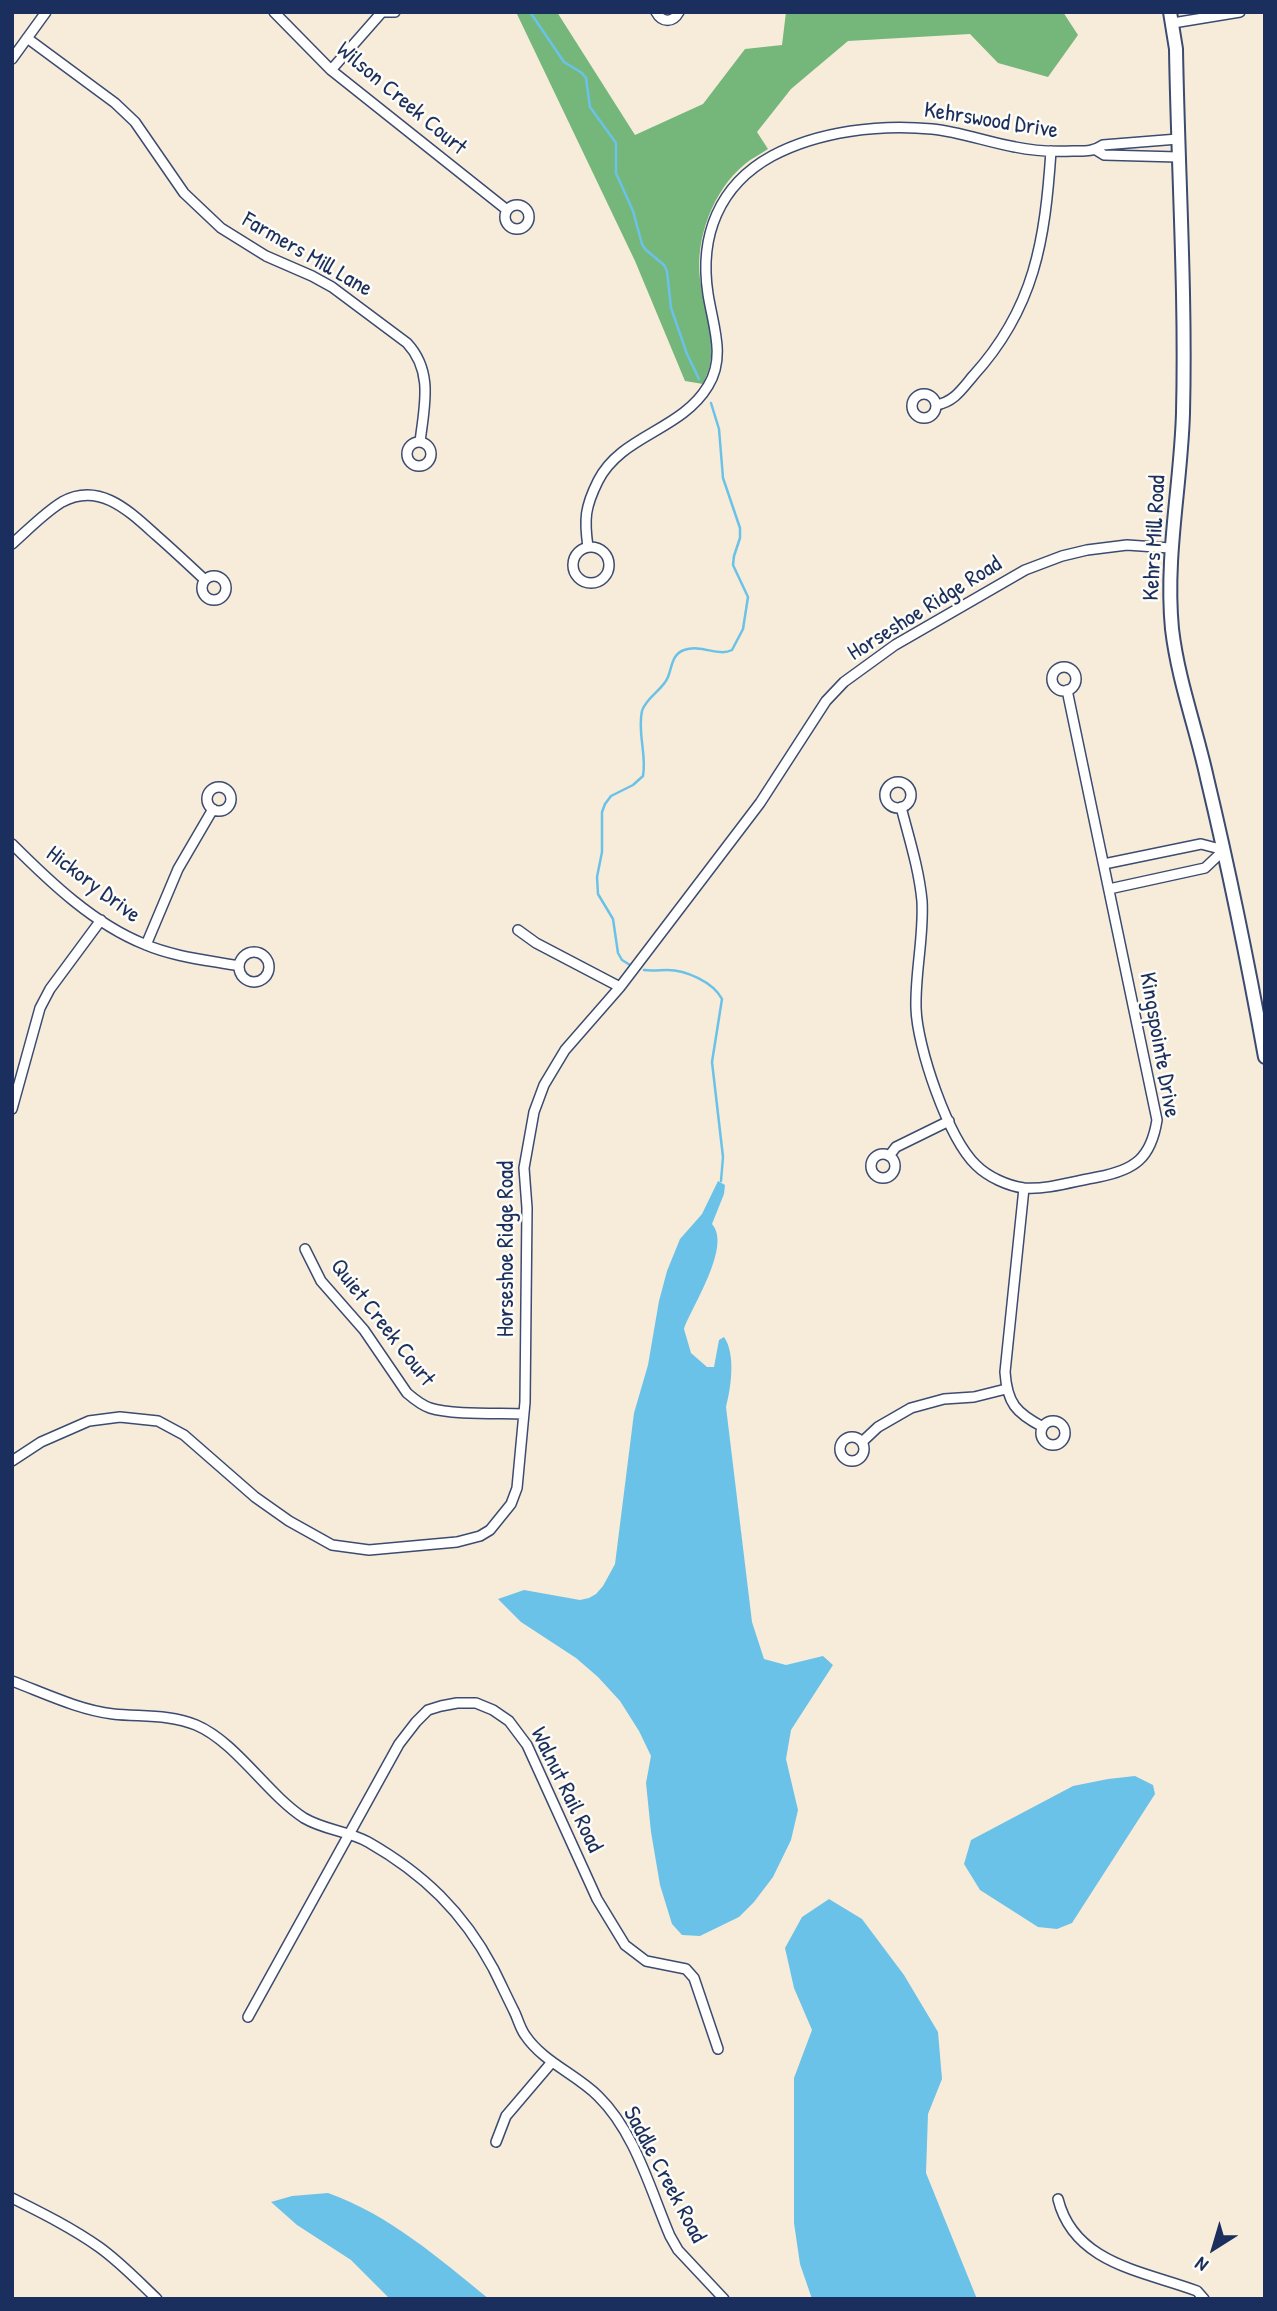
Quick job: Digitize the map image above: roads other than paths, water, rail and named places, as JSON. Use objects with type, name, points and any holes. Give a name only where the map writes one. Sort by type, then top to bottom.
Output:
[{"type":"main road","name":"Kehrs Mill Road","points":[[1172,18],[1176,49],[1183,411],[1170,548],[1170,599],[1177,658],[1224,850],[1265,1057]]},
{"type":"street","points":[[12,59],[46,12]]},
{"type":"street","name":"Wilson Creek Court","points":[[274,12],[331,71],[507,210]]},
{"type":"street","points":[[331,71],[384,12],[395,12]]},
{"type":"street","points":[[656,12],[660,18],[668,21],[675,18],[679,12]]},
{"type":"street","points":[[1172,18],[1240,12]]},
{"type":"street","name":"Farmers Mill Lane","points":[[27,38],[115,103],[135,122],[184,194],[221,228],[266,257],[332,287],[407,343],[417,355],[426,380],[420,442]]},
{"type":"street","name":"Kehrswood Drive","points":[[588,547],[585,522],[587,503],[603,470],[625,448],[672,422],[685,411],[705,390],[716,370],[717,338],[705,268],[707,241],[727,194],[759,164],[791,148],[839,134],[883,128],[943,130],[1015,147],[1051,151],[1096,150],[1104,155],[1178,157]]},
{"type":"street","name":"Kehrswood Drive","points":[[1096,150],[1103,145],[1178,139]]},
{"type":"street","points":[[936,405],[947,403],[958,394],[984,365],[1023,302],[1036,264],[1045,224],[1051,151]]},
{"type":"street","points":[[12,544],[64,501],[85,495],[98,495],[132,513],[205,580]]},
{"type":"street","name":"Horseshoe Ridge Road","points":[[12,1461],[41,1442],[89,1421],[120,1417],[158,1421],[184,1435],[255,1497],[289,1521],[332,1545],[369,1550],[457,1542],[480,1536],[490,1530],[511,1504],[517,1488],[523,1414],[527,1208],[524,1168],[534,1112],[544,1085],[565,1050],[620,986],[760,803],[826,701],[844,682],[895,645],[1025,570],[1087,550],[1128,545],[1170,548]]},
{"type":"street","name":"Kehrswood Drive","points":[[588,547],[603,552],[608,566],[601,579],[590,583],[580,579],[573,563],[578,553],[588,547]]},
{"type":"street","name":"Kingspointe Drive","points":[[901,807],[922,899],[916,1007],[919,1036],[937,1095],[956,1135],[976,1165],[990,1176],[1024,1188],[1120,1172],[1135,1164],[1154,1140],[1157,1120],[1067,690]]},
{"type":"street","points":[[146,945],[178,869],[213,809]]},
{"type":"street","name":"Hickory Drive","points":[[12,844],[43,874],[102,920],[146,945],[180,955],[239,966]]},
{"type":"street","points":[[1104,864],[1201,844],[1224,850]]},
{"type":"street","points":[[1109,889],[1205,869],[1224,850]]},
{"type":"street","points":[[12,1109],[40,1008],[50,989],[102,920]]},
{"type":"street","points":[[517,930],[536,943],[620,986]]},
{"type":"street","points":[[889,1156],[895,1147],[950,1121]]},
{"type":"street","points":[[1024,1188],[1004,1372],[1009,1399],[1017,1410],[1043,1427]]},
{"type":"street","name":"Quiet Creek Court","points":[[305,1249],[321,1281],[364,1331],[407,1393],[416,1401],[430,1408],[446,1410],[523,1414]]},
{"type":"street","points":[[862,1442],[878,1427],[911,1408],[944,1399],[960,1399],[1006,1389]]},
{"type":"street","name":"Saddle Creek Road","points":[[12,1681],[111,1714],[161,1716],[197,1726],[230,1748],[304,1818],[368,1842],[408,1869],[452,1907],[474,1936],[493,1969],[525,2035],[551,2062],[597,2095],[620,2123],[678,2250],[724,2299]]},
{"type":"street","name":"Walnut Rail Road","points":[[247,2017],[399,1744],[428,1710],[457,1703],[476,1703],[509,1721],[527,1745],[597,1899],[625,1945],[646,1961],[685,1969],[694,1978],[718,2049]]},
{"type":"street","points":[[496,2142],[506,2116],[551,2062]]},
{"type":"street","points":[[12,2198],[37,2209],[98,2246],[157,2299]]},
{"type":"street","points":[[1058,2199],[1063,2218],[1089,2248],[1115,2264],[1197,2291],[1204,2299]]},
{"type":"water","points":[[718,1181],[725,1185],[712,1224],[717,1234],[714,1261],[684,1329],[691,1353],[707,1367],[714,1367],[719,1340],[724,1337],[730,1352],[731,1381],[726,1407],[752,1622],[764,1659],[786,1665],[823,1656],[833,1665],[791,1730],[786,1759],[798,1810],[791,1840],[773,1877],[739,1917],[700,1936],[682,1935],[672,1924],[660,1885],[646,1783],[651,1756],[639,1731],[620,1701],[598,1677],[576,1658],[521,1622],[498,1599],[524,1590],[580,1600],[589,1598],[603,1586],[615,1564],[634,1413],[648,1365],[667,1271],[680,1239],[702,1214]]},
{"type":"water","points":[[1135,1776],[1153,1785],[1155,1794],[1072,1923],[1057,1929],[1038,1927],[980,1890],[964,1864],[971,1840],[1073,1786]]},
{"type":"water","points":[[829,1899],[862,1919],[904,1975],[938,2032],[942,2079],[928,2114],[926,2173],[977,2299],[812,2299],[800,2264],[794,2223],[794,2078],[812,2030],[794,1988],[785,1948],[802,1917]]},
{"type":"water","points":[[328,2193],[392,2225],[489,2299],[390,2299],[351,2260],[297,2225],[271,2202],[292,2196]]},
{"type":"waterway","points":[[530,12],[564,62],[586,78],[590,107],[616,143],[616,173],[633,211],[642,244],[667,271],[671,308],[699,379]]},
{"type":"waterway","points":[[630,965],[622,960],[618,953],[613,919],[598,894],[602,812],[611,796],[633,785],[643,776],[642,711],[666,682],[675,658],[684,650],[697,648],[721,652],[732,650],[743,629],[748,597],[733,565],[740,528],[723,478],[719,429],[711,403]]},
{"type":"waterway","points":[[644,970],[674,971],[690,975],[706,982],[722,999],[712,1062],[723,1157],[721,1181]]}]
